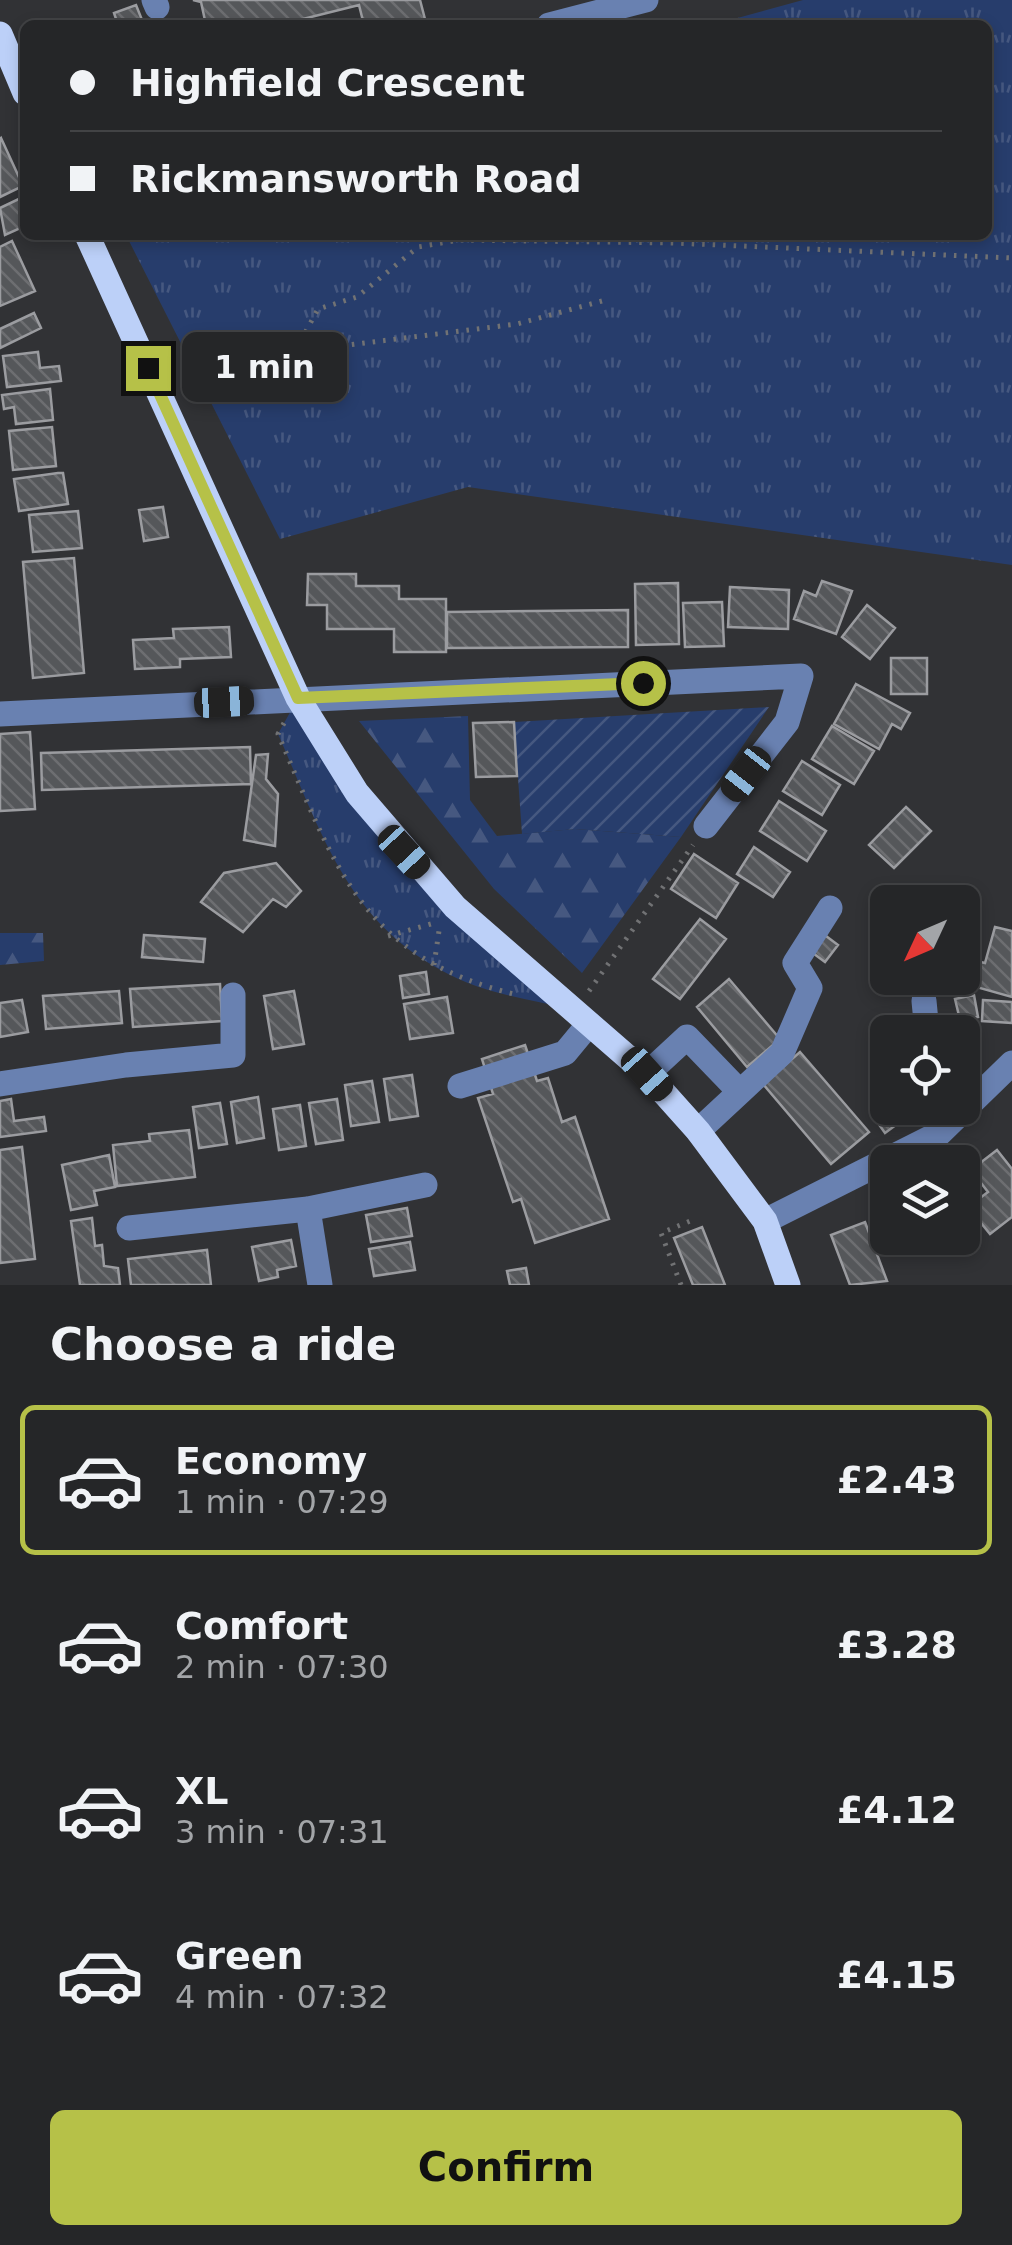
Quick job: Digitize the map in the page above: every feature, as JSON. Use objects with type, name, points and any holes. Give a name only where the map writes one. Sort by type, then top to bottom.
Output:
[{"type":"main road","points":[[0,34],[20,81]]},
{"type":"main road","points":[[89,240],[298,698],[357,793],[455,907],[647,1074],[698,1131],[765,1221],[788,1285]]},
{"type":"street","points":[[568,20],[646,0]]},
{"type":"street","points":[[0,714],[801,676],[787,722],[706,826]]},
{"type":"street","points":[[698,1131],[782,1053],[810,988],[795,963],[830,908]]},
{"type":"street","points":[[0,1084],[126,1065],[233,1055],[233,995]]},
{"type":"street","points":[[924,1002],[925,1015]]},
{"type":"street","points":[[460,1086],[566,1052],[582,1018]]},
{"type":"street","points":[[647,1074],[687,1038],[740,1092]]},
{"type":"street","points":[[980,1085],[1012,1062]]},
{"type":"street","points":[[765,1221],[940,1133],[946,1125]]},
{"type":"street","points":[[129,1228],[308,1209],[425,1185]]},
{"type":"street","points":[[308,1209],[320,1285]]},
{"type":"path","points":[[602,302],[518,324],[343,347],[308,350],[298,346],[318,308],[357,296],[418,247],[459,240],[674,243],[1012,258]]},
{"type":"path","points":[[298,698],[278,734],[354,896],[388,936],[434,966],[470,984],[520,996]]},
{"type":"path","points":[[582,1018],[706,826]]},
{"type":"path","points":[[388,936],[440,921],[434,966]]},
{"type":"path","points":[[682,1285],[661,1233],[694,1220]]},
{"type":"green space","points":[[803,0],[1012,0],[1012,565],[468,487],[280,539],[129,240],[992,240],[992,20],[730,20]]},
{"type":"green space","points":[[298,698],[357,793],[573,1010],[468,983],[428,963],[369,911],[328,847],[278,734]]},
{"type":"green space","points":[[769,707],[681,837],[575,829],[522,834],[514,722]]},
{"type":"green space","points":[[468,716],[470,800],[497,836],[575,829],[681,837],[582,973],[494,889],[359,721]]},
{"type":"green space","points":[[0,933],[43,933],[44,961],[0,965]]},
{"type":"building","points":[[193,0],[420,0],[425,20],[363,20],[359,5],[299,20],[205,20],[201,2]]},
{"type":"building","points":[[136,5],[142,20],[116,20],[114,13]]},
{"type":"building","points":[[0,139],[20,179],[20,187],[0,197]]},
{"type":"building","points":[[20,198],[20,228],[5,235],[0,208]]},
{"type":"building","points":[[12,241],[35,291],[0,306],[0,247]]},
{"type":"building","points":[[34,313],[41,328],[0,348],[0,329]]},
{"type":"building","points":[[38,352],[40,368],[59,366],[61,381],[7,387],[3,356]]},
{"type":"building","points":[[50,389],[53,420],[16,424],[14,407],[4,409],[2,395]]},
{"type":"building","points":[[52,427],[56,466],[13,470],[9,431]]},
{"type":"building","points":[[63,473],[68,504],[19,511],[14,479]]},
{"type":"building","points":[[163,507],[168,537],[144,541],[139,510]]},
{"type":"building","points":[[78,511],[82,548],[33,552],[29,515]]},
{"type":"building","points":[[74,558],[84,673],[33,678],[23,562]]},
{"type":"building","points":[[308,574],[356,574],[356,586],[399,586],[399,599],[446,599],[446,652],[394,652],[394,629],[327,629],[327,605],[307,605]]},
{"type":"building","points":[[822,581],[852,591],[836,634],[794,619],[804,591],[816,596]]},
{"type":"building","points":[[678,583],[679,644],[636,645],[635,584]]},
{"type":"building","points":[[730,587],[789,590],[788,629],[728,627]]},
{"type":"building","points":[[722,602],[724,646],[685,647],[683,603]]},
{"type":"building","points":[[867,605],[895,628],[870,659],[842,637]]},
{"type":"building","points":[[628,610],[628,647],[447,648],[447,612]]},
{"type":"building","points":[[229,627],[231,657],[180,659],[180,667],[135,669],[133,640],[174,638],[173,629]]},
{"type":"building","points":[[891,658],[927,658],[927,694],[891,694]]},
{"type":"building","points":[[856,684],[910,713],[901,729],[892,724],[879,749],[834,724]]},
{"type":"building","points":[[514,722],[517,776],[476,777],[473,723]]},
{"type":"building","points":[[832,726],[874,751],[854,784],[812,759]]},
{"type":"building","points":[[30,732],[35,809],[0,811],[0,734]]},
{"type":"building","points":[[250,747],[251,784],[42,790],[41,753]]},
{"type":"building","points":[[268,754],[266,779],[278,794],[275,846],[244,840],[256,755]]},
{"type":"building","points":[[802,761],[840,785],[822,815],[783,791]]},
{"type":"building","points":[[779,801],[826,831],[807,861],[760,831]]},
{"type":"building","points":[[906,807],[931,831],[894,868],[869,845]]},
{"type":"building","points":[[754,847],[790,872],[773,897],[737,874]]},
{"type":"building","points":[[694,854],[738,883],[716,918],[671,889]]},
{"type":"building","points":[[276,863],[301,891],[286,907],[273,899],[243,932],[201,902],[224,873]]},
{"type":"building","points":[[700,919],[726,939],[680,999],[653,979]]},
{"type":"building","points":[[995,927],[1012,931],[1012,997],[980,988],[980,962],[985,963]]},
{"type":"building","points":[[822,933],[838,945],[825,962],[810,951]]},
{"type":"building","points":[[144,935],[205,939],[203,962],[142,957]]},
{"type":"building","points":[[426,972],[429,994],[403,998],[400,976]]},
{"type":"building","points":[[729,979],[780,1039],[747,1067],[697,1007]]},
{"type":"building","points":[[220,984],[222,1021],[133,1027],[130,989]]},
{"type":"building","points":[[119,991],[122,1023],[46,1029],[43,996]]},
{"type":"building","points":[[294,991],[304,1044],[273,1049],[264,996]]},
{"type":"building","points":[[974,995],[978,1015],[959,1015],[955,999]]},
{"type":"building","points":[[447,997],[453,1033],[410,1039],[404,1004]]},
{"type":"building","points":[[22,1000],[28,1032],[0,1037],[0,1003]]},
{"type":"building","points":[[983,1000],[1012,1002],[1012,1023],[982,1021]]},
{"type":"building","points":[[525,1045],[537,1081],[548,1078],[562,1122],[575,1117],[609,1219],[535,1243],[521,1199],[513,1202],[478,1098],[493,1094],[482,1059]]},
{"type":"building","points":[[800,1052],[869,1132],[831,1164],[763,1084]]},
{"type":"building","points":[[412,1075],[418,1116],[390,1120],[384,1079]]},
{"type":"building","points":[[372,1081],[379,1122],[351,1126],[345,1085]]},
{"type":"building","points":[[258,1097],[264,1138],[237,1143],[231,1102]]},
{"type":"building","points":[[11,1099],[14,1121],[44,1117],[46,1131],[0,1137],[0,1101]]},
{"type":"building","points":[[337,1099],[343,1140],[316,1144],[309,1103]]},
{"type":"building","points":[[220,1103],[227,1144],[199,1148],[193,1107]]},
{"type":"building","points":[[300,1105],[306,1146],[279,1150],[273,1109]]},
{"type":"building","points":[[879,1125],[896,1125],[885,1133]]},
{"type":"building","points":[[189,1130],[195,1177],[117,1186],[113,1145],[150,1141],[149,1134]]},
{"type":"building","points":[[22,1147],[35,1259],[0,1263],[0,1150]]},
{"type":"building","points":[[997,1150],[1012,1169],[1012,1217],[990,1234],[980,1222],[980,1198],[988,1192],[980,1182],[980,1163]]},
{"type":"building","points":[[109,1155],[115,1187],[94,1191],[97,1205],[71,1210],[62,1165]]},
{"type":"building","points":[[407,1208],[412,1236],[371,1242],[366,1215]]},
{"type":"building","points":[[92,1218],[95,1246],[102,1245],[104,1266],[118,1268],[120,1285],[80,1285],[71,1221]]},
{"type":"building","points":[[865,1222],[870,1255],[877,1255],[887,1281],[850,1285],[831,1235]]},
{"type":"building","points":[[702,1227],[725,1285],[693,1285],[674,1238]]},
{"type":"building","points":[[291,1240],[296,1266],[277,1270],[278,1277],[259,1281],[252,1247]]},
{"type":"building","points":[[410,1242],[415,1270],[374,1276],[369,1249]]},
{"type":"building","points":[[207,1250],[211,1285],[131,1285],[128,1259]]},
{"type":"building","points":[[526,1268],[529,1285],[510,1285],[507,1271]]},
{"type":"route","points":[[148,368],[298,698],[643,683]]}]
